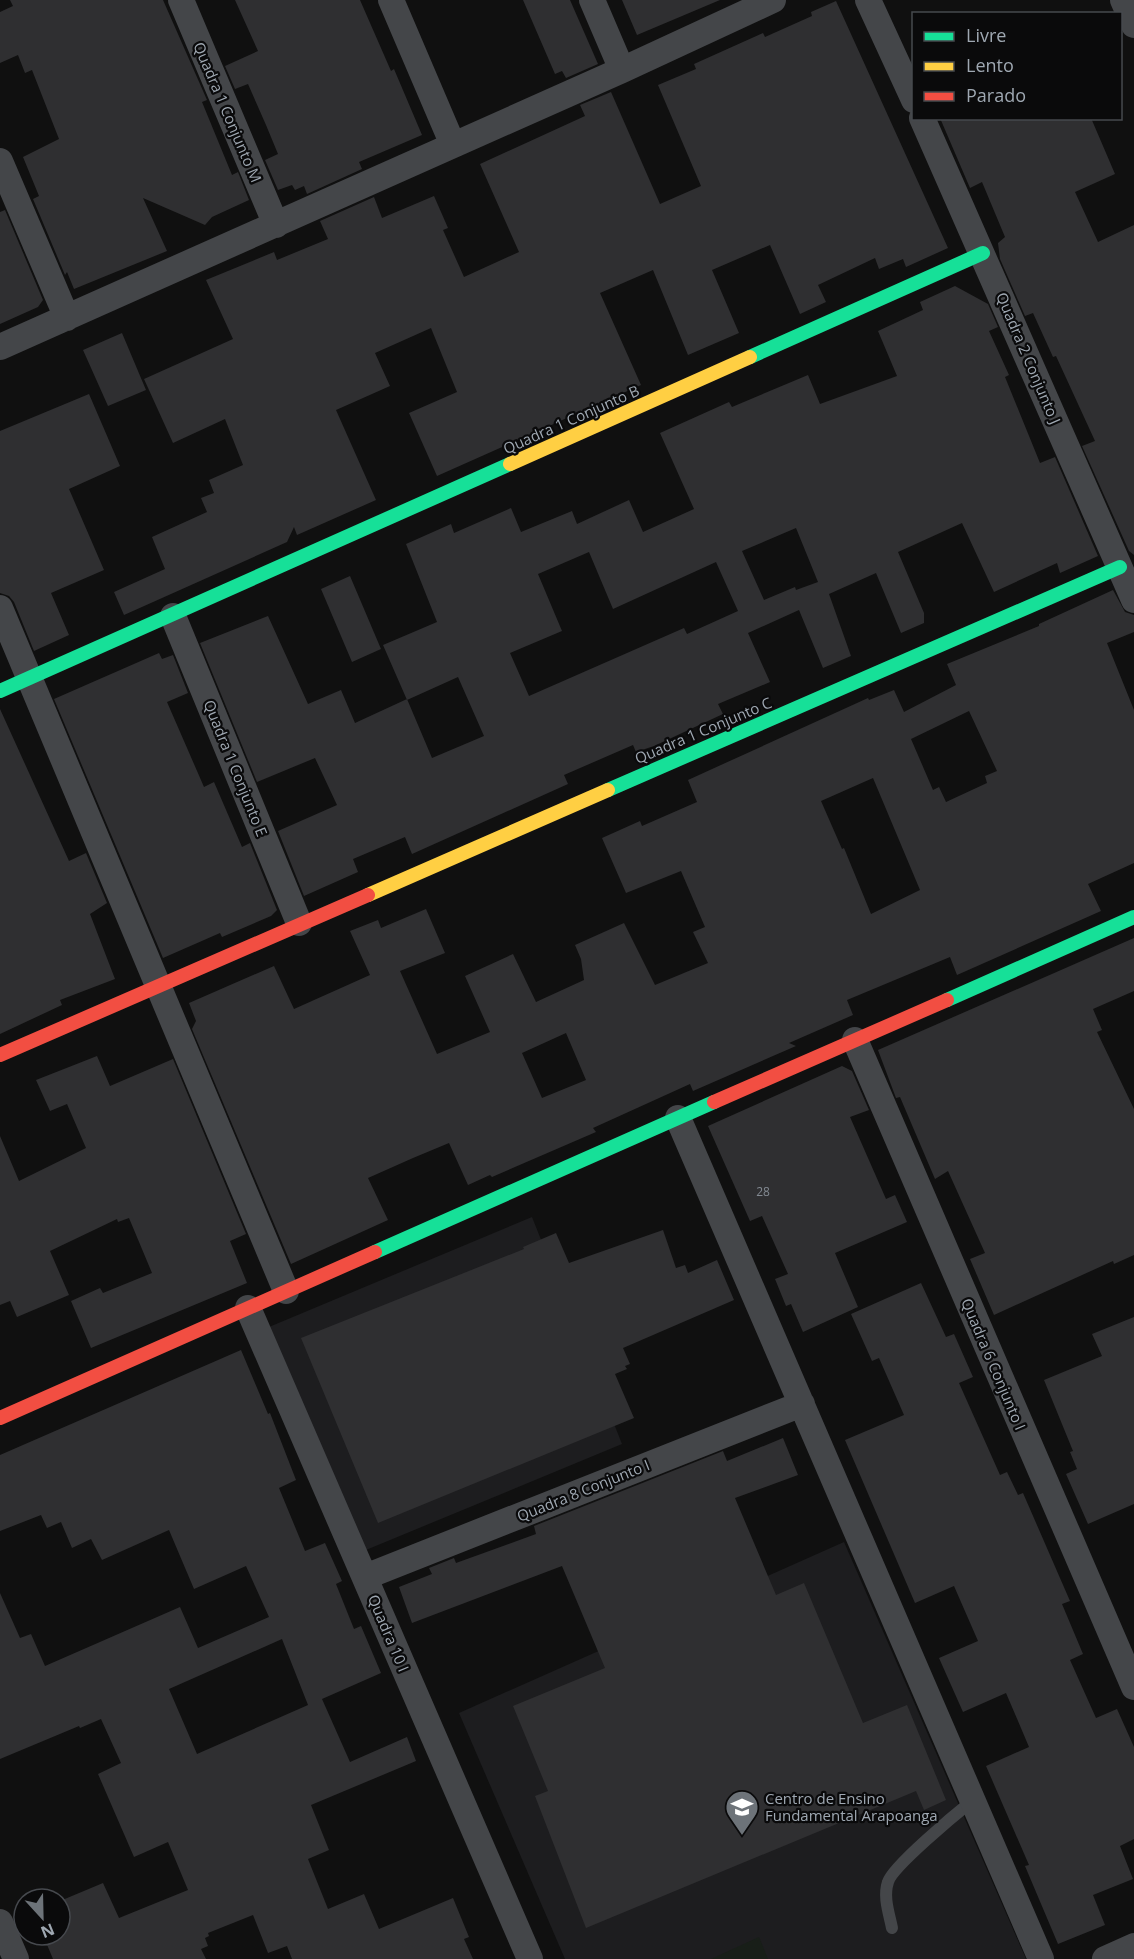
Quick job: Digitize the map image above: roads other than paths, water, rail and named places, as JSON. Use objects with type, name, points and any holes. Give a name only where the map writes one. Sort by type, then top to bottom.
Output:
[{"type":"street","name":"Quadra 1 Conjunto M","points":[[181,0],[276,225]]},
{"type":"street","points":[[391,0],[453,146]]},
{"type":"street","points":[[592,0],[622,70]]},
{"type":"street","points":[[0,347],[453,146],[773,0]]},
{"type":"street","points":[[868,0],[912,96]]},
{"type":"street","points":[[1123,0],[1134,25]]},
{"type":"street","name":"Quadra 2 Conjunto J","points":[[923,120],[983,252],[1134,600]]},
{"type":"street","points":[[0,161],[67,318]]},
{"type":"street","name":"Quadra 1 Conjunto B","points":[[173,616],[983,252]]},
{"type":"street","name":"Quadra 1 Conjunto C","points":[[299,923],[1119,567]]},
{"type":"street","points":[[0,608],[286,1291]]},
{"type":"street","points":[[0,691],[173,616]]},
{"type":"street","name":"Quadra 1 Conjunto E","points":[[173,616],[299,923]]},
{"type":"street","points":[[0,1418],[1134,916]]},
{"type":"street","points":[[0,1055],[299,923]]},
{"type":"street","name":"Quadra 6 Conjunto I","points":[[855,1040],[1134,1687]]},
{"type":"street","points":[[678,1118],[1041,1959]]},
{"type":"street","name":"Quadra 10 I","points":[[248,1308],[530,1959]]},
{"type":"street","name":"Quadra 8 Conjunto I","points":[[365,1577],[802,1404]]},
{"type":"street","points":[[0,1922],[16,1959]]},
{"type":"street","points":[[1105,1959],[1134,1946]]},
{"type":"lane","points":[[892,1928],[885,1899],[888,1880],[940,1827],[972,1801]]},
{"type":"place","name":"Centro de Ensino Fundamental Arapoanga","points":[[742,1836]]}]
